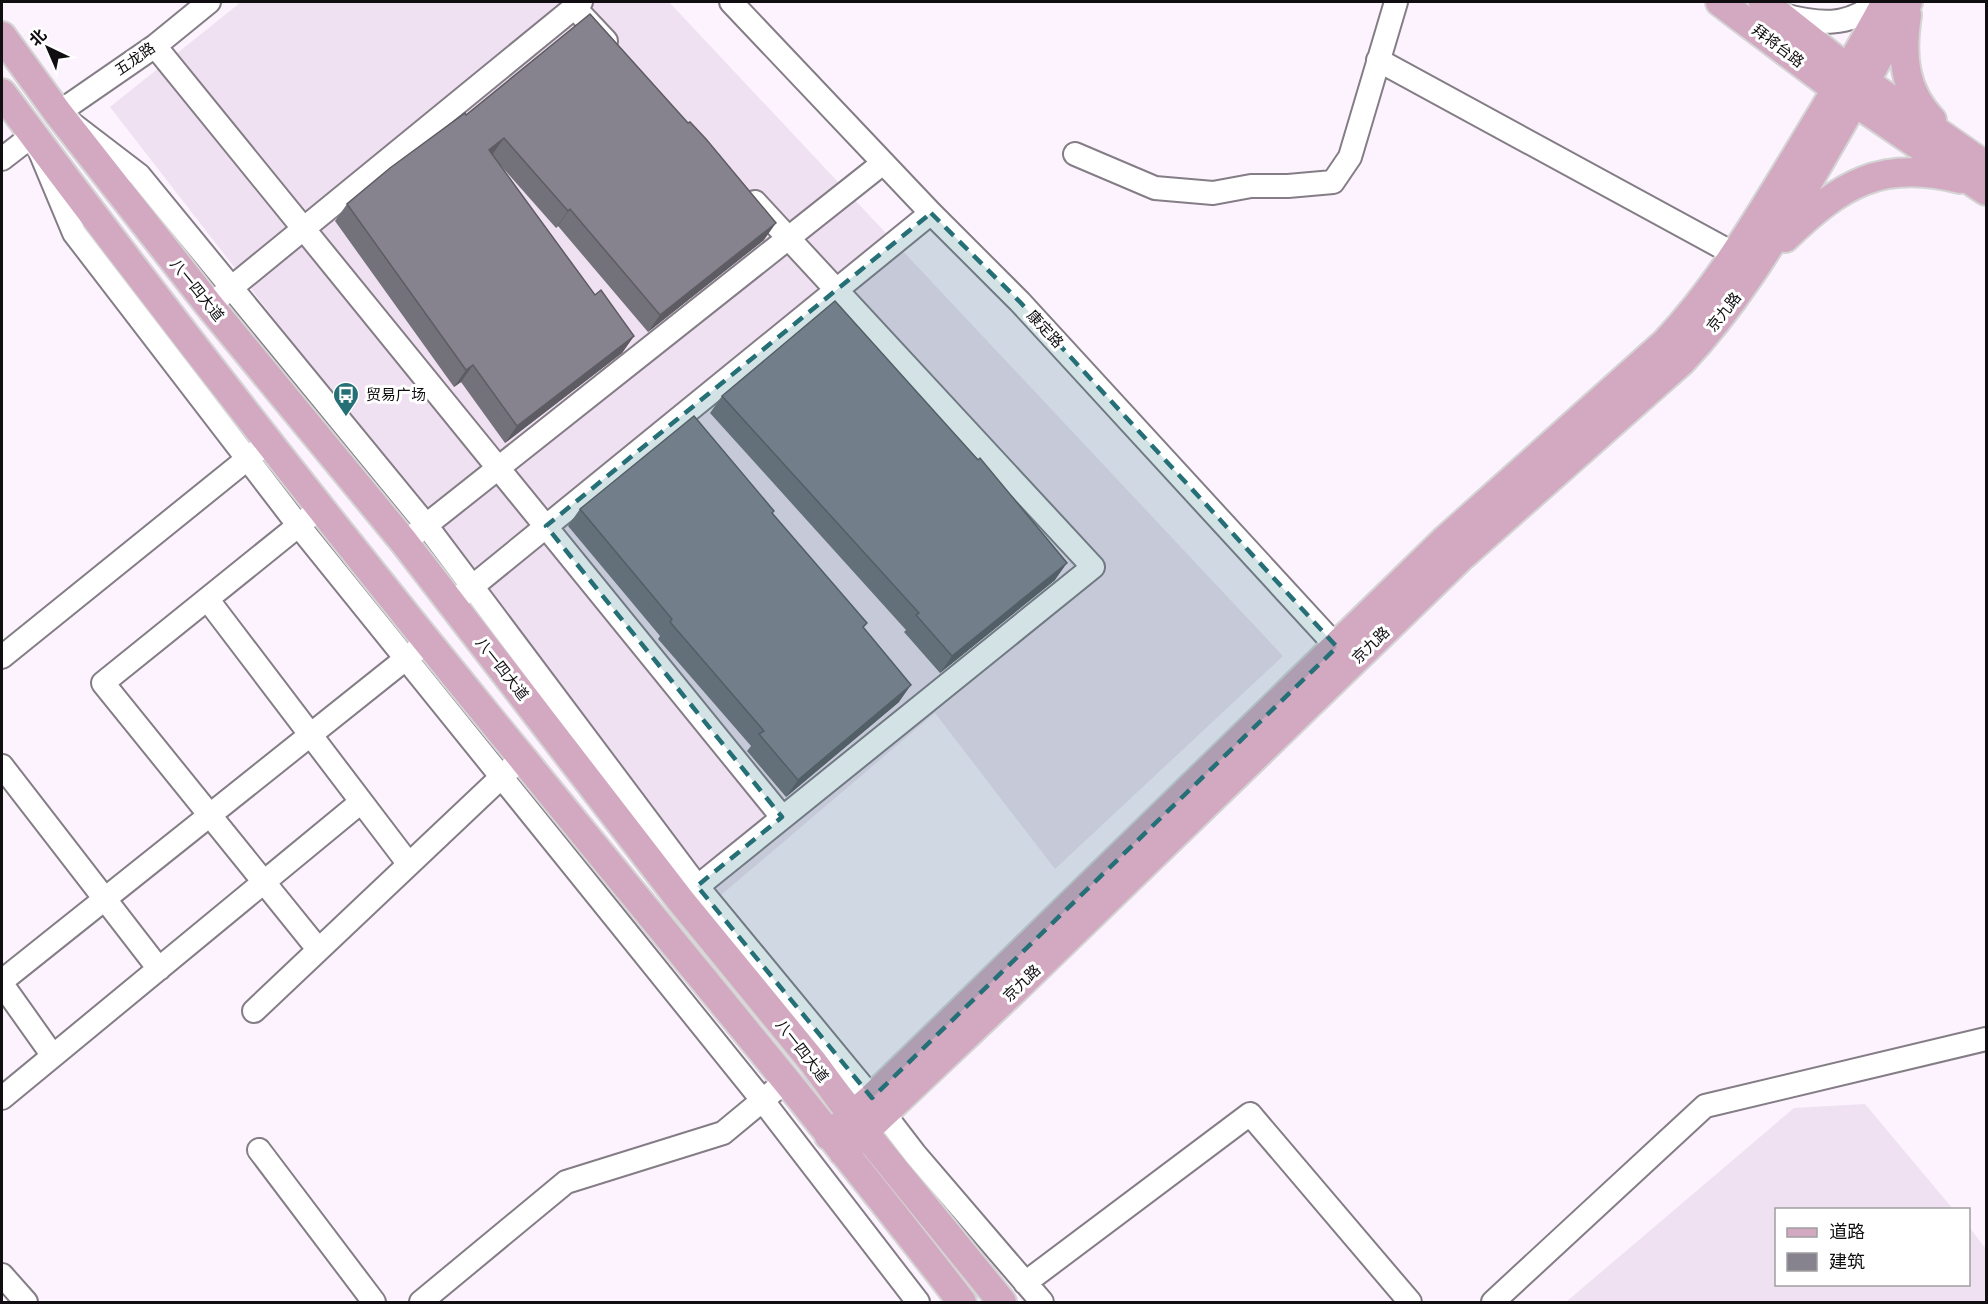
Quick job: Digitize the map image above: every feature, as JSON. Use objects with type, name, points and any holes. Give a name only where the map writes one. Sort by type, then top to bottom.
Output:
[{"type":"main road","name":"拜将台路","points":[[1720,2],[1852,87]]},
{"type":"main road","points":[[1852,87],[1886,2]]},
{"type":"main road","points":[[1852,87],[1909,2]]},
{"type":"main road","points":[[1909,2],[1904,37],[1904,65],[1911,91],[1927,115],[1954,143],[1982,180]]},
{"type":"main road","name":"拜将台路","points":[[1771,8],[1852,87]]},
{"type":"main road","name":"八一四大道","points":[[2,36],[58,113],[208,304],[415,534],[451,603],[689,893],[812,1061],[868,1115],[1002,1302]]},
{"type":"main road","points":[[1852,87],[1954,143]]},
{"type":"main road","points":[[1852,87],[1982,180]]},
{"type":"main road","name":"京九路","points":[[836,1144],[1345,656],[1444,540],[1665,343],[1703,300],[1746,261],[1852,87]]},
{"type":"main road","name":"八一四大道","points":[[2,93],[257,451],[321,506],[417,649],[512,767],[787,1080],[962,1302]]},
{"type":"main road","points":[[1746,261],[1805,220],[1835,195],[1867,178],[1901,171],[1936,173],[1982,180]]},
{"type":"street","name":"五龙路","points":[[58,113],[155,46],[209,2]]},
{"type":"street","name":"康定路","points":[[731,2],[931,213],[1020,302],[1345,656]]},
{"type":"street","points":[[1075,154],[1155,188],[1213,193],[1251,186],[1288,186],[1333,182],[1350,157],[1396,2]]},
{"type":"street","points":[[1771,8],[1816,23],[1844,20],[1869,9],[1877,2]]},
{"type":"street","points":[[208,304],[232,289],[578,4],[622,59]]},
{"type":"street","points":[[155,46],[782,818]]},
{"type":"street","points":[[1378,60],[1746,261]]},
{"type":"street","points":[[58,113],[139,175],[232,289],[415,534],[473,585],[689,893],[1093,567],[741,187]]},
{"type":"street","points":[[2,159],[33,135]]},
{"type":"street","points":[[415,534],[884,163]]},
{"type":"street","points":[[451,603],[931,213]]},
{"type":"street","points":[[2,657],[257,451],[299,526],[417,649],[2,983],[53,1056]]},
{"type":"street","points":[[318,949],[104,683],[321,506]]},
{"type":"street","points":[[208,600],[408,863]]},
{"type":"street","points":[[2,766],[159,969]]},
{"type":"street","points":[[254,1011],[512,767],[763,1101],[918,1302]]},
{"type":"street","points":[[2,1098],[361,802]]},
{"type":"street","points":[[1493,1302],[1705,1106],[1986,1039]]},
{"type":"street","points":[[420,1302],[566,1182],[723,1133],[787,1080]]},
{"type":"street","points":[[1025,1283],[1250,1114],[1410,1302]]},
{"type":"street","points":[[868,1115],[915,1154],[1042,1302]]},
{"type":"street","points":[[259,1150],[374,1302]]},
{"type":"street","points":[[2,1278],[26,1302]]},
{"type":"highlighted area","points":[[931,213],[1020,302],[1337,647],[872,1098],[697,886],[782,817],[546,526]]},
{"type":"shaded area","points":[[241,2],[669,2],[1283,656],[1055,869],[935,713],[721,895],[110,107]]},
{"type":"shaded area","points":[[1865,1104],[1952,1208],[1775,1208],[1775,1286],[1970,1286],[1970,1228],[1986,1249],[1986,1302],[1566,1302],[1794,1108]]},
{"type":"building","points":[[590,14],[688,123],[690,122],[706,139],[776,223],[660,315],[570,209],[568,211],[504,138],[489,150],[595,295],[601,290],[634,336],[517,426],[473,365],[466,370],[347,204],[390,168],[465,113],[466,115]]},
{"type":"building","points":[[835,301],[978,460],[980,458],[1067,563],[952,656],[916,615],[919,613],[722,396]]},
{"type":"building","points":[[694,416],[774,511],[772,513],[867,623],[863,627],[911,685],[798,780],[759,734],[764,731],[670,622],[672,619],[580,509]]},
{"type":"place","name":"贸易广场","points":[[346,418]]}]
